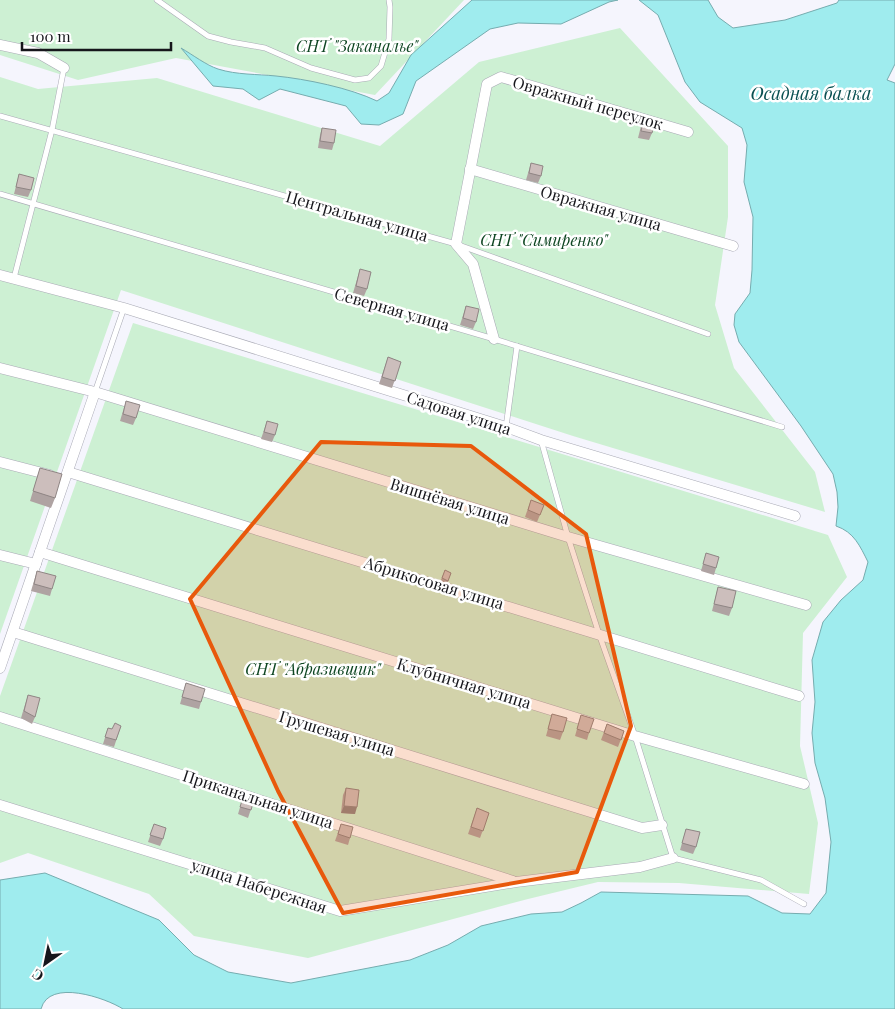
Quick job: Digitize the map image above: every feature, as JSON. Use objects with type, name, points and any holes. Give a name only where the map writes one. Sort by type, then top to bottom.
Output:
[{"type":"street","points":[[0,44],[38,53],[64,68]]},
{"type":"street","name":"Овражный переулок","points":[[456,244],[487,84],[502,77],[688,132]]},
{"type":"street","name":"Овражная улица","points":[[470,169],[733,246]]},
{"type":"street","points":[[456,244],[473,264],[494,339]]},
{"type":"street","name":"Садовая улица","points":[[0,275],[124,308],[506,427],[541,440],[795,516]]},
{"type":"street","name":"Вишнёвая улица","points":[[0,368],[95,392],[568,537],[806,605]]},
{"type":"street","points":[[0,668],[95,392]]},
{"type":"street","name":"Абрикосовая улица","points":[[0,462],[66,475],[599,634],[799,696]]},
{"type":"street","name":"Клубничная улица","points":[[40,552],[635,736],[804,784]]},
{"type":"street","points":[[0,555],[36,564]]},
{"type":"street","name":"Грушевая улица","points":[[12,632],[642,828],[662,824]]},
{"type":"street","name":"Приканальная улица","points":[[0,717],[516,882]]},
{"type":"street","name":"улица Набережная","points":[[0,805],[340,911],[516,882],[640,867],[673,858]]},
{"type":"lane","points":[[157,0],[208,36],[265,48],[311,68],[355,80],[369,78],[381,66],[389,39],[389,0]]},
{"type":"lane","points":[[14,278],[52,130],[64,68]]},
{"type":"lane","name":"Центральная улица","points":[[0,116],[456,244],[708,334]]},
{"type":"lane","name":"Северная улица","points":[[0,194],[494,339],[782,427]]},
{"type":"lane","points":[[95,392],[124,308]]},
{"type":"lane","points":[[506,427],[517,346]]},
{"type":"lane","points":[[541,440],[568,537],[599,634],[635,736],[673,858],[761,880],[804,904]]},
{"type":"highlighted area","points":[[321,442],[471,446],[586,534],[631,726],[577,872],[343,913],[278,791],[190,599]]},
{"type":"green space","name":"СНТ \"Заканалье\"","points":[[0,0],[464,0],[375,95],[176,58],[78,80],[0,55]]},
{"type":"green space","name":"СНТ \"Симиренко\"","points":[[620,28],[728,146],[728,217],[715,305],[734,368],[815,472],[825,512],[573,436],[121,290],[0,634],[0,77],[38,89],[157,78],[380,146],[479,62]]},
{"type":"green space","name":"СНТ \"Абразивщик\"","points":[[133,323],[828,535],[847,577],[803,633],[800,746],[818,823],[809,894],[679,883],[598,882],[308,958],[194,936],[149,894],[28,853],[0,863],[0,696]]},
{"type":"water","points":[[472,0],[618,0],[609,2],[561,24],[518,23],[490,29],[416,81],[403,114],[379,125],[361,124],[346,106],[280,89],[259,100],[243,89],[213,86],[181,48],[209,65],[225,71],[288,77],[314,82],[341,88],[377,101],[389,93],[411,55]]},
{"type":"water","name":"Осадная балка","points":[[639,0],[708,0],[718,17],[733,28],[785,20],[837,3],[839,0],[895,0],[895,64],[887,80],[895,83],[895,1009],[123,1009],[92,996],[66,992],[55,994],[46,1000],[41,1009],[0,1009],[0,880],[45,873],[159,920],[194,955],[228,972],[291,983],[410,960],[448,945],[481,926],[531,914],[562,912],[601,892],[748,896],[782,913],[810,914],[826,893],[831,842],[825,798],[815,763],[812,733],[815,702],[812,660],[823,622],[841,600],[863,580],[868,562],[852,536],[836,526],[838,507],[833,474],[801,426],[739,342],[734,325],[735,314],[750,293],[752,270],[753,217],[744,182],[747,145],[742,128],[700,102],[685,82],[658,15]]},
{"type":"building","points":[[644,119],[655,121],[652,133],[641,131]]},
{"type":"building","points":[[322,128],[336,130],[334,143],[320,141]]},
{"type":"building","points":[[531,163],[543,166],[541,176],[529,173]]},
{"type":"building","points":[[19,174],[34,178],[31,190],[16,187]]},
{"type":"building","points":[[360,269],[371,272],[367,289],[356,286]]},
{"type":"building","points":[[466,306],[479,309],[476,322],[463,318]]},
{"type":"building","points":[[388,357],[401,362],[395,381],[382,377]]},
{"type":"building","points":[[126,401],[140,405],[136,418],[123,414]]},
{"type":"building","points":[[267,421],[278,424],[275,435],[264,432]]},
{"type":"building","points":[[40,468],[62,474],[55,498],[33,491]]},
{"type":"building","points":[[531,500],[544,505],[540,515],[528,510]]},
{"type":"building","points":[[706,553],[719,557],[716,568],[703,564]]},
{"type":"building","points":[[445,570],[451,573],[448,581],[442,578]]},
{"type":"building","points":[[37,571],[56,576],[52,589],[34,584]]},
{"type":"building","points":[[718,587],[736,591],[732,608],[714,604]]},
{"type":"building","points":[[186,683],[205,689],[201,702],[182,697]]},
{"type":"building","points":[[28,695],[40,698],[35,717],[24,711]]},
{"type":"building","points":[[552,714],[567,718],[563,732],[548,729]]},
{"type":"building","points":[[581,715],[594,719],[589,733],[577,729]]},
{"type":"building","points":[[115,723],[121,726],[116,740],[105,737],[108,728],[112,729]]},
{"type":"building","points":[[607,724],[624,731],[621,740],[604,733]]},
{"type":"building","points":[[346,788],[359,790],[357,807],[344,806]]},
{"type":"building","points":[[244,794],[255,797],[251,810],[240,807]]},
{"type":"building","points":[[477,808],[489,813],[483,831],[471,827]]},
{"type":"building","points":[[154,824],[166,828],[163,839],[150,835]]},
{"type":"building","points":[[341,824],[353,827],[350,838],[338,834]]},
{"type":"building","points":[[686,829],[700,832],[696,847],[682,843]]}]
